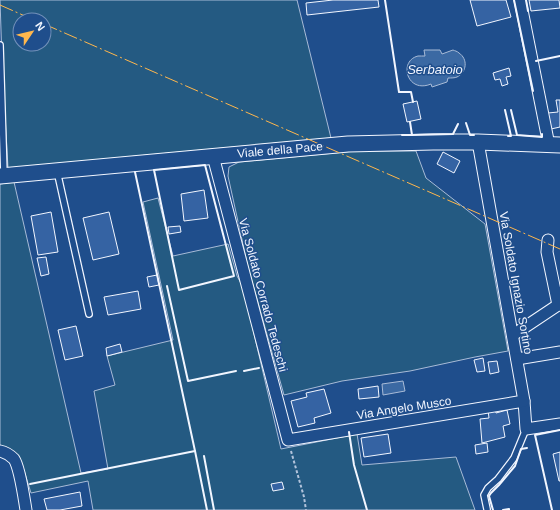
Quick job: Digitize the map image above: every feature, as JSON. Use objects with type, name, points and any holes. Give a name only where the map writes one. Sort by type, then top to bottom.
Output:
[{"type":"street","points":[[520,0],[555,145]]},
{"type":"street","name":"Viale della Pace","points":[[2,176],[348,144],[478,142],[555,145]]},
{"type":"street","name":"Via Soldato Ignazio Sortino","points":[[478,142],[513,334],[524,401],[526,429]]},
{"type":"street","name":"Via Soldato Corrado Tedeschi","points":[[213,156],[288,440]]},
{"type":"street","points":[[513,334],[559,305],[547,252],[548,240]]},
{"type":"street","points":[[517,359],[560,352]]},
{"type":"street","name":"Via Angelo Musco","points":[[288,440],[524,401]]},
{"type":"street","points":[[526,429],[560,424]]},
{"type":"street","points":[[2,451],[13,459],[18,468],[26,510]]},
{"type":"lane","points":[[0,45],[2,176]]},
{"type":"lane","points":[[57,170],[89,314]]},
{"type":"lane","points":[[487,509],[484,495],[488,488],[498,479],[514,458],[526,429]]},
{"type":"path","points":[[288,440],[304,496],[306,510]]},
{"type":"shaded area","points":[[0,0],[297,0],[331,138],[8,168]]},
{"type":"shaded area","points":[[356,151],[416,151],[426,178],[485,224],[508,351],[410,371],[342,381],[284,395],[248,267],[228,176],[229,167],[239,162]]},
{"type":"shaded area","points":[[14,182],[81,473],[108,469],[94,391],[115,385],[107,356],[173,340],[143,202],[158,198],[173,256],[228,244],[237,276],[243,287],[281,449],[357,434],[362,465],[456,457],[475,510],[93,510],[88,481],[31,493],[23,467],[0,448],[0,184]]},
{"type":"water","name":"Serbatoio","points":[[424,50],[440,50],[442,54],[453,50],[458,52],[465,62],[463,72],[457,77],[448,78],[447,82],[432,87],[431,84],[423,86],[416,85],[408,76],[408,64],[412,59],[418,56],[425,56]]},
{"type":"water","points":[[403,381],[405,391],[383,395],[382,384]]},
{"type":"building","points":[[333,0],[378,0],[379,7],[307,15],[306,3]]},
{"type":"building","points":[[470,0],[506,0],[511,17],[477,26]]},
{"type":"building","points":[[529,0],[559,0],[560,8],[531,11]]},
{"type":"building","points":[[509,68],[511,76],[506,77],[508,84],[502,86],[500,79],[495,80],[493,73]]},
{"type":"building","points":[[556,100],[560,100],[560,127],[551,129],[548,113],[558,112]]},
{"type":"building","points":[[417,101],[421,119],[407,122],[403,104]]},
{"type":"building","points":[[443,152],[460,161],[454,173],[437,164]]},
{"type":"building","points":[[204,190],[208,218],[184,221],[181,194]]},
{"type":"building","points":[[51,212],[58,252],[38,255],[31,216]]},
{"type":"building","points":[[109,212],[119,254],[93,260],[83,218]]},
{"type":"building","points":[[180,226],[181,232],[169,234],[168,227]]},
{"type":"building","points":[[46,257],[49,274],[41,276],[37,258]]},
{"type":"building","points":[[157,275],[159,285],[149,287],[147,277]]},
{"type":"building","points":[[138,291],[141,309],[108,315],[104,297]]},
{"type":"building","points":[[76,326],[83,356],[65,360],[58,330]]},
{"type":"building","points":[[120,344],[122,352],[107,356],[106,348]]},
{"type":"building","points":[[483,358],[485,371],[477,372],[474,360]]},
{"type":"building","points":[[497,361],[499,372],[490,374],[488,362]]},
{"type":"building","points":[[378,386],[379,397],[359,399],[358,389]]},
{"type":"building","points":[[324,389],[331,413],[314,418],[315,423],[298,427],[291,401],[307,397],[306,393]]},
{"type":"building","points":[[495,409],[496,413],[507,410],[510,424],[503,426],[505,437],[482,443],[480,419],[489,418],[488,410]]},
{"type":"building","points":[[388,434],[391,453],[364,457],[361,438]]},
{"type":"building","points":[[487,443],[488,452],[476,454],[475,445]]},
{"type":"building","points":[[560,452],[560,481],[559,481],[553,454]]},
{"type":"building","points":[[282,482],[284,489],[273,491],[271,484]]},
{"type":"building","points":[[80,492],[82,506],[60,510],[47,510],[44,499]]},
{"type":"wall","points":[[385,0],[399,92],[411,92],[413,102]]},
{"type":"wall","points":[[514,0],[533,91]]},
{"type":"wall","points":[[526,0],[528,11]]},
{"type":"wall","points":[[536,61],[560,56]]},
{"type":"wall","points":[[505,110],[511,136],[508,136]]},
{"type":"wall","points":[[511,110],[517,135],[542,137],[542,134]]},
{"type":"wall","points":[[410,122],[412,135],[453,134],[458,124]]},
{"type":"wall","points":[[466,123],[470,135],[474,135]]},
{"type":"wall","points":[[402,135],[412,135]]},
{"type":"wall","points":[[205,165],[234,276],[179,290],[154,170],[205,165]]},
{"type":"wall","points":[[135,172],[207,510]]},
{"type":"wall","points":[[167,286],[188,381],[236,371]]},
{"type":"wall","points":[[244,371],[259,368]]},
{"type":"wall","points":[[552,510],[535,435],[560,430]]},
{"type":"wall","points":[[349,432],[354,465],[367,510]]},
{"type":"wall","points":[[493,510],[489,496],[515,466],[521,449],[527,448]]},
{"type":"wall","points":[[30,484],[195,451]]},
{"type":"wall","points":[[204,456],[214,510]]},
{"type":"wall","points":[[503,510],[509,510]]},
{"type":"power","points":[[0,5],[16,12]]},
{"type":"power","points":[[52,27],[560,249]]}]
